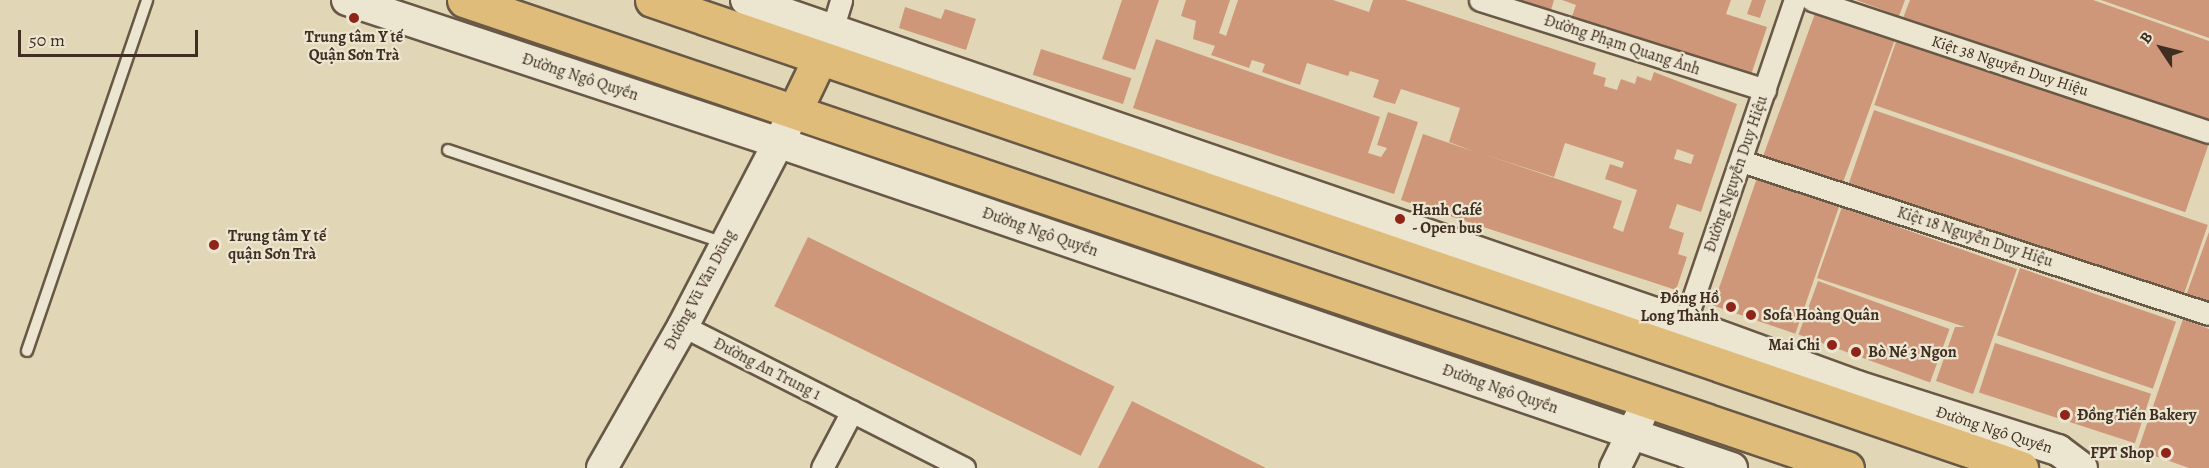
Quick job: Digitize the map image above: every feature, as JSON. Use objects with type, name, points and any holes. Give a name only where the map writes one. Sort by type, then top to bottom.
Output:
[{"type":"highway","points":[[464,0],[795,110],[1847,468]]},
{"type":"highway","name":"Đường Ngô Quyền","points":[[652,0],[819,60],[1680,336],[2021,468]]},
{"type":"highway","points":[[795,110],[819,60]]},
{"type":"street","name":"Đường Ngô Quyền","points":[[347,0],[780,143],[1732,468]]},
{"type":"street","name":"Đường Ngô Quyền","points":[[746,0],[1680,336],[1857,386],[2058,450],[2082,468]]},
{"type":"street","points":[[819,60],[832,30],[841,0]]},
{"type":"street","name":"Đường Phạm Quang Ảnh","points":[[1480,0],[1764,90]]},
{"type":"street","name":"Đường Nguyễn Duy Hiệu","points":[[1680,336],[1795,0]]},
{"type":"street","name":"Kiệt 38 Nguyễn Duy Hiệu","points":[[1812,0],[2209,132]]},
{"type":"street","name":"Đường Vũ Văn Dũng","points":[[602,468],[683,326],[780,143],[795,110]]},
{"type":"street","name":"Kiệt 18 Nguyễn Duy Hiệu","points":[[1741,161],[2209,314]]},
{"type":"street","name":"Đường An Trung 1","points":[[683,326],[964,468]]},
{"type":"street","points":[[1615,468],[1648,400]]},
{"type":"street","points":[[822,468],[852,411]]},
{"type":"lane","points":[[27,351],[147,0]]},
{"type":"lane","points":[[448,150],[725,243]]},
{"type":"building","points":[[1122,0],[1159,0],[1135,70],[1102,59]]},
{"type":"building","points":[[1186,0],[1230,0],[1219,33],[1226,36],[1238,0],[1333,0],[1369,12],[1373,0],[1405,0],[1596,63],[1593,74],[1606,78],[1604,86],[1617,90],[1621,79],[1635,84],[1637,76],[1651,81],[1654,72],[1737,104],[1701,212],[1677,204],[1669,228],[1684,233],[1678,254],[1687,257],[1676,290],[1401,200],[1423,134],[1475,152],[1449,142],[1460,108],[1401,89],[1395,104],[1384,101],[1373,97],[1379,80],[1350,71],[1348,76],[1307,63],[1300,85],[1262,72],[1265,64],[1252,60],[1249,68],[1211,55],[1215,46],[1193,39],[1196,21],[1181,16]],"holes":[[[1565,143],[1624,162],[1622,168],[1610,164],[1605,179],[1637,190],[1623,232],[1613,228],[1622,201],[1483,154],[1554,177]],[[1677,149],[1694,155],[1691,164],[1674,159]]]},
{"type":"building","points":[[1522,0],[1554,0],[1551,10]]},
{"type":"building","points":[[1562,0],[1731,0],[1726,14],[1767,27],[1749,81],[1570,22],[1576,5]]},
{"type":"building","points":[[1752,0],[1766,0],[1760,18],[1747,14]]},
{"type":"building","points":[[1856,0],[1905,0],[1899,16]]},
{"type":"building","points":[[1910,0],[2093,0],[2209,41],[2209,126],[1903,18]]},
{"type":"building","points":[[2101,0],[2209,0],[2209,38]]},
{"type":"building","points":[[905,7],[941,19],[945,9],[976,19],[966,50],[899,28]]},
{"type":"building","points":[[1817,8],[1896,37],[1842,186],[1763,157]]},
{"type":"building","points":[[1898,36],[2209,143],[2185,212],[1874,105]]},
{"type":"building","points":[[1156,39],[1380,117],[1368,153],[1381,157],[1387,148],[1377,145],[1388,112],[1418,122],[1394,194],[1133,108]]},
{"type":"building","points":[[1041,49],[1131,78],[1123,104],[1033,75]]},
{"type":"building","points":[[1874,110],[2208,225],[2182,300],[1848,185]]},
{"type":"building","points":[[1758,175],[1840,203],[1795,334],[1713,305]]},
{"type":"building","points":[[1842,207],[2017,269],[1973,394],[1936,381],[1955,327],[1965,327],[1817,278]]},
{"type":"building","points":[[2209,232],[2209,310],[2184,301]]},
{"type":"building","points":[[808,237],[1114,386],[1081,456],[774,306]]},
{"type":"building","points":[[2020,268],[2176,322],[2153,389],[1997,335]]},
{"type":"building","points":[[1818,281],[1950,329],[1930,382],[1799,335]]},
{"type":"building","points":[[2183,319],[2209,329],[2209,468],[2189,468],[2138,450]]},
{"type":"building","points":[[1995,343],[2151,394],[2135,443],[1979,392]]},
{"type":"building","points":[[1132,401],[1266,468],[1098,468]]},
{"type":"place","name":"Trung tâm Y tế Quận Sơn Trà","points":[[354,18]]},
{"type":"place","name":"Hanh Café - Open bus","points":[[1400,219]]},
{"type":"place","name":"Trung tâm Y tế quận Sơn Trà","points":[[214,245]]},
{"type":"place","name":"Đồng Hồ Long Thành","points":[[1731,307]]},
{"type":"place","name":"Sofa Hoàng Quân","points":[[1751,315]]},
{"type":"place","name":"Mai Chi","points":[[1832,345]]},
{"type":"place","name":"Bò Né 3 Ngon","points":[[1856,352]]},
{"type":"place","name":"Đồng Tiến Bakery","points":[[2065,415]]},
{"type":"place","name":"FPT Shop","points":[[2166,453]]}]
